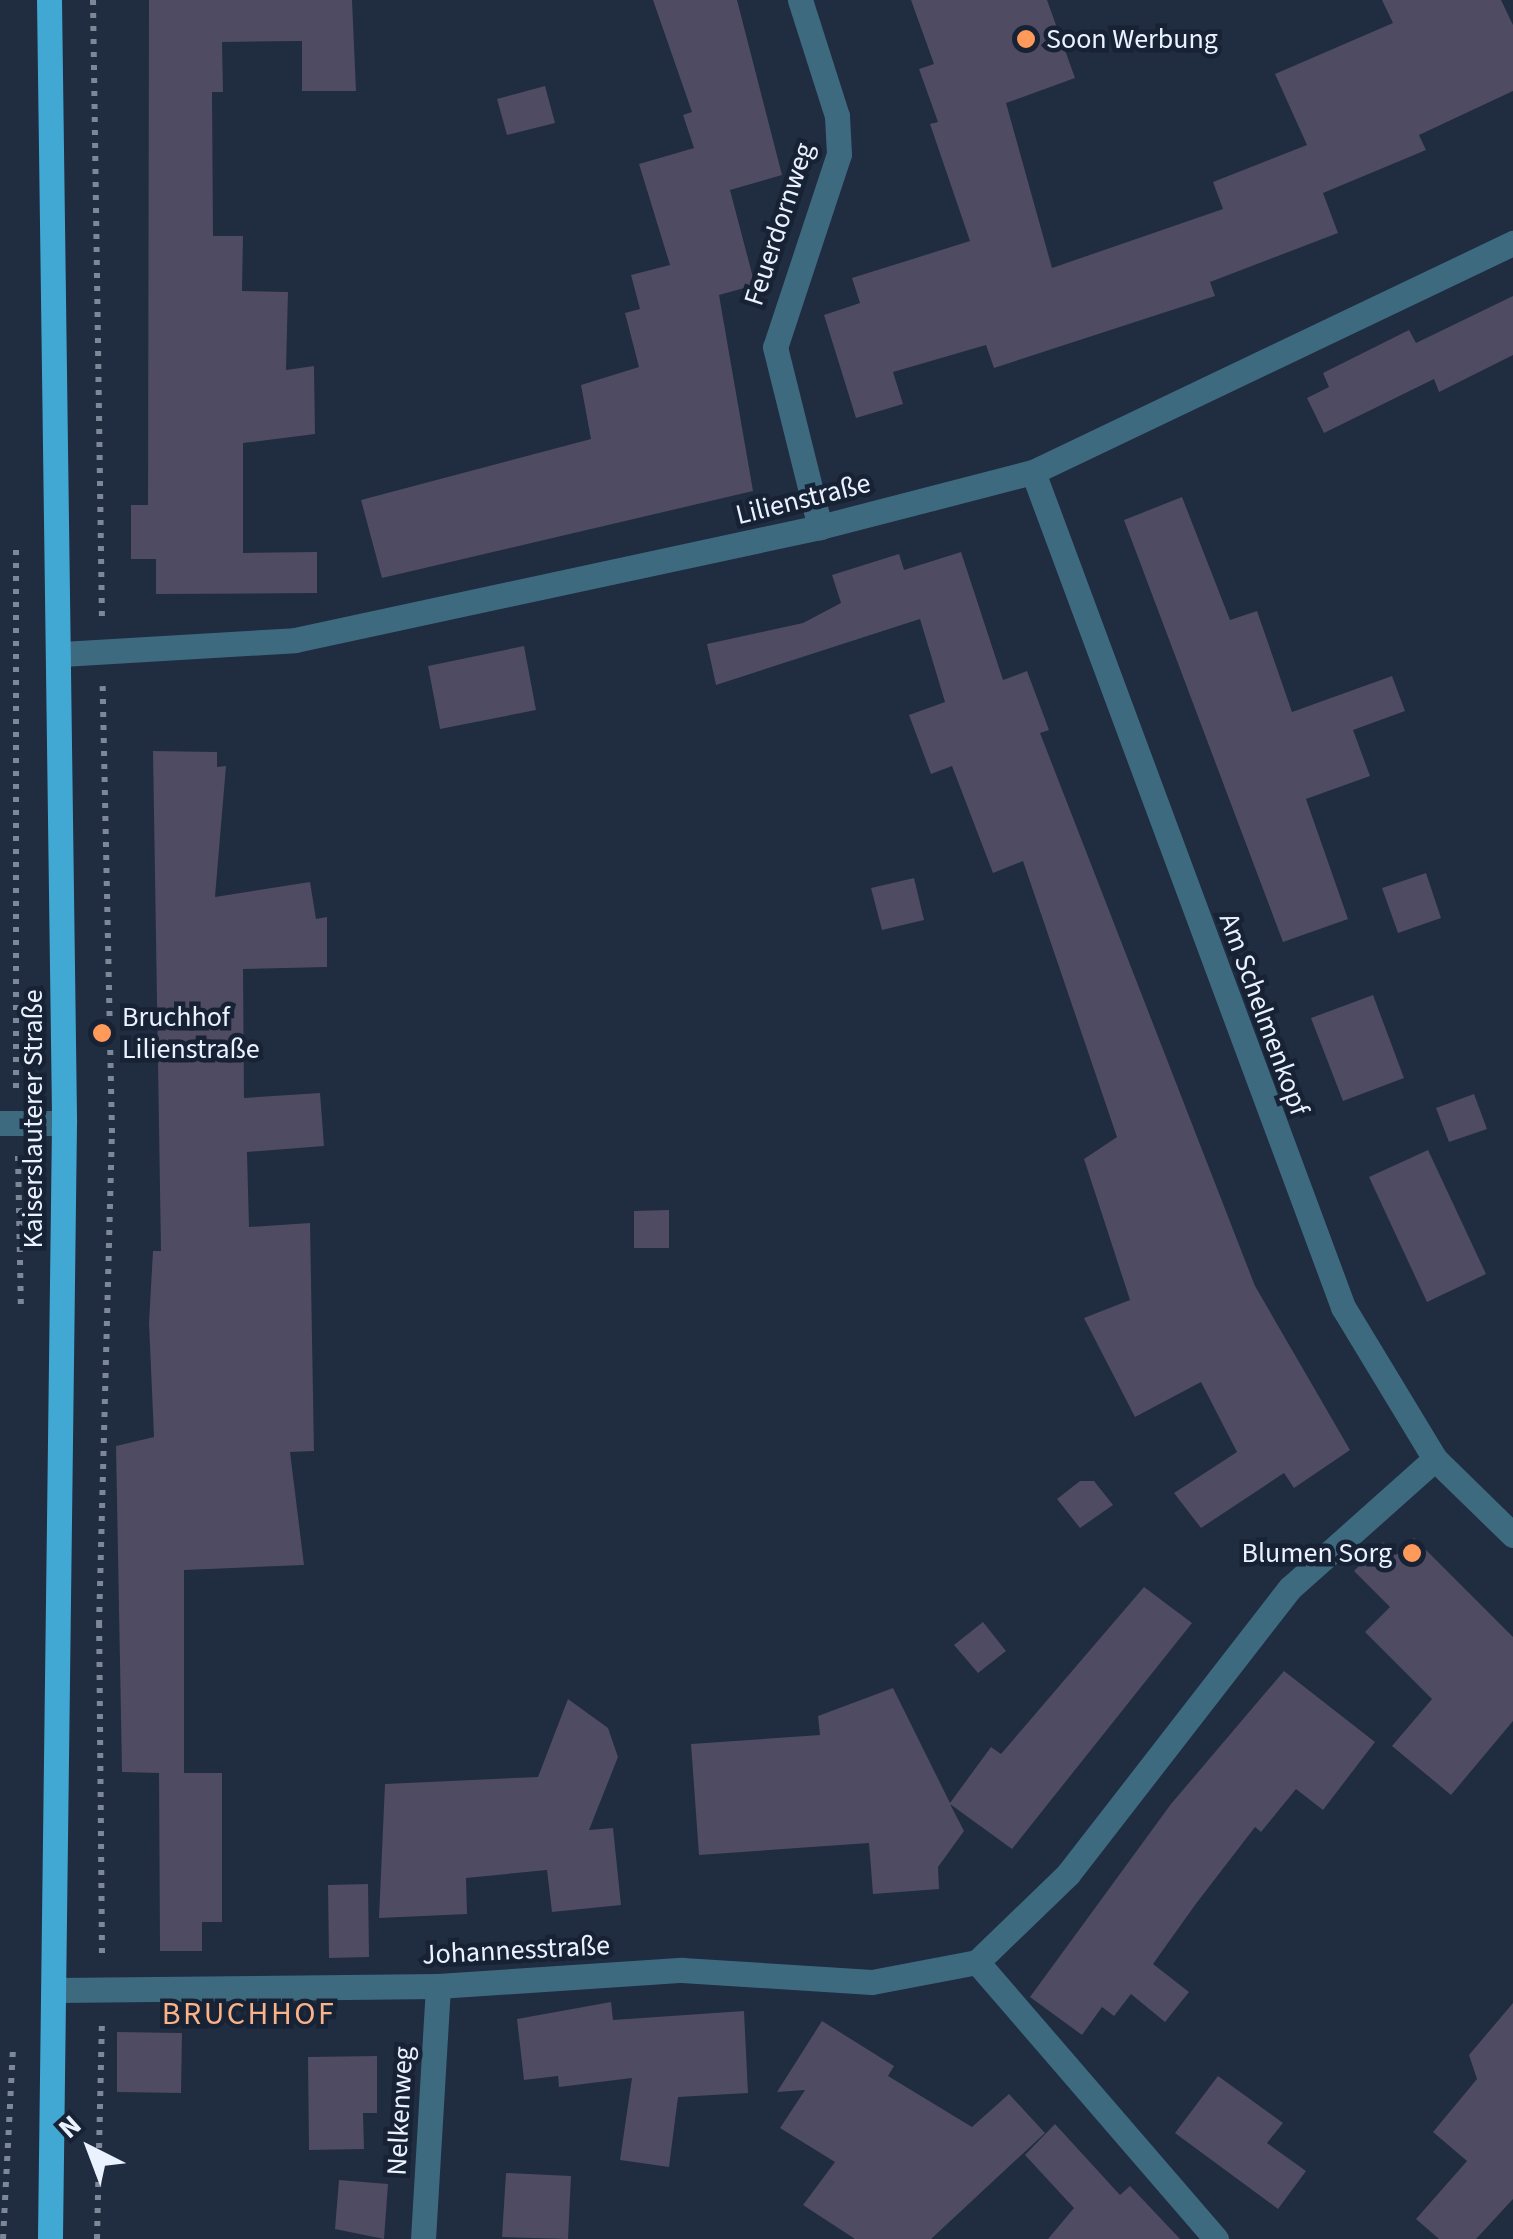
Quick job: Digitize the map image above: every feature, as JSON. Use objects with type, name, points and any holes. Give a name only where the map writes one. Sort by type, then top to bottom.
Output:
[{"type":"main road","name":"Kaiserslauterer Straße","points":[[49,0],[62,654],[64,1123],[50,2239]]},
{"type":"street","name":"Feuerdornweg","points":[[800,0],[837,116],[838,154],[775,347],[820,528]]},
{"type":"street","name":"Lilienstraße","points":[[62,654],[295,640],[820,528],[1033,472],[1513,243]]},
{"type":"street","name":"Am Schelmenkopf","points":[[1033,472],[1343,1306],[1435,1459],[1513,1535]]},
{"type":"street","points":[[0,1123],[64,1123]]},
{"type":"street","points":[[1216,2239],[977,1962],[1068,1874],[1290,1588],[1435,1459]]},
{"type":"street","name":"Johannesstraße","points":[[55,1990],[438,1986],[682,1970],[872,1982],[977,1962]]},
{"type":"street","name":"Nelkenweg","points":[[423,2239],[438,1986]]},
{"type":"building","points":[[149,0],[352,0],[356,91],[302,91],[302,41],[222,42],[223,92],[212,92],[213,236],[243,236],[242,291],[288,292],[286,370],[314,366],[315,434],[243,443],[243,553],[317,552],[317,593],[156,594],[156,559],[131,559],[131,505],[148,505]]},
{"type":"building","points":[[653,0],[737,0],[782,175],[730,190],[755,285],[719,295],[753,491],[382,578],[361,500],[591,439],[581,385],[639,367],[625,313],[640,309],[631,275],[670,265],[639,164],[694,148],[683,115],[692,112]]},
{"type":"building","points":[[911,0],[1047,0],[1075,78],[1006,103],[1052,268],[1223,209],[1213,182],[1307,145],[1275,74],[1393,23],[1382,0],[1501,0],[1513,25],[1513,91],[1419,135],[1426,150],[1323,193],[1338,233],[1210,282],[1215,296],[994,368],[986,345],[893,372],[903,404],[856,418],[824,315],[860,303],[852,278],[970,241],[930,124],[938,122],[919,69],[934,64]]},
{"type":"building","points":[[545,86],[555,123],[507,135],[497,99]]},
{"type":"building","points":[[1513,296],[1513,355],[1439,392],[1434,379],[1324,433],[1307,398],[1329,387],[1323,373],[1409,330],[1416,343]]},
{"type":"building","points":[[1182,497],[1230,620],[1257,611],[1292,712],[1392,676],[1405,711],[1353,730],[1370,776],[1306,799],[1348,919],[1283,942],[1124,520]]},
{"type":"building","points":[[961,552],[1003,680],[1027,671],[1049,730],[1040,733],[1255,1286],[1350,1450],[1294,1488],[1284,1473],[1201,1528],[1174,1493],[1237,1452],[1201,1382],[1135,1417],[1084,1318],[1130,1300],[1084,1159],[1117,1137],[1023,861],[993,873],[952,766],[931,774],[909,715],[945,702],[920,619],[716,685],[707,644],[803,623],[841,603],[832,575],[899,554],[904,570]]},
{"type":"building","points":[[524,646],[536,710],[440,729],[428,666]]},
{"type":"building","points":[[153,751],[217,752],[217,767],[226,766],[215,897],[310,882],[316,919],[327,917],[327,967],[243,969],[244,1098],[320,1093],[324,1146],[247,1152],[249,1227],[310,1223],[314,1451],[290,1452],[304,1565],[184,1570],[184,1773],[222,1773],[222,1922],[202,1922],[202,1951],[160,1951],[159,1773],[122,1772],[116,1446],[154,1437],[149,1323],[153,1251],[161,1251]]},
{"type":"building","points":[[1426,873],[1441,918],[1398,933],[1382,888]]},
{"type":"building","points":[[914,878],[924,920],[882,930],[871,888]]},
{"type":"building","points":[[1373,995],[1404,1078],[1343,1101],[1311,1018]]},
{"type":"building","points":[[1474,1094],[1487,1129],[1449,1142],[1436,1108]]},
{"type":"building","points":[[1428,1150],[1486,1274],[1427,1302],[1369,1177]]},
{"type":"building","points":[[669,1210],[669,1248],[634,1248],[634,1211]]},
{"type":"building","points":[[1080,1481],[1094,1481],[1113,1505],[1080,1528],[1057,1499]]},
{"type":"building","points":[[1414,1538],[1513,1637],[1513,1721],[1451,1795],[1392,1746],[1432,1699],[1365,1632],[1390,1607],[1354,1571],[1383,1542],[1396,1555]]},
{"type":"building","points":[[1144,1587],[1192,1623],[1012,1849],[950,1804],[964,1831],[938,1867],[939,1889],[873,1894],[869,1843],[699,1855],[691,1744],[820,1735],[818,1716],[893,1688],[950,1803],[991,1747],[1001,1754]]},
{"type":"building","points":[[983,1622],[1006,1651],[978,1673],[954,1645]]},
{"type":"building","points":[[1284,1671],[1375,1742],[1323,1810],[1296,1789],[1261,1832],[1255,1827],[1195,1905],[1153,1964],[1189,1992],[1165,2022],[1131,1994],[1114,2016],[1102,2007],[1082,2035],[1030,1997],[1171,1804]]},
{"type":"building","points":[[568,1699],[608,1728],[618,1757],[589,1830],[613,1828],[621,1905],[552,1912],[547,1870],[466,1878],[467,1914],[379,1918],[385,1784],[538,1777]]},
{"type":"building","points":[[368,1884],[369,1957],[329,1958],[328,1885]]},
{"type":"building","points":[[611,2002],[613,2020],[744,2011],[748,2093],[678,2097],[669,2167],[620,2160],[632,2078],[559,2087],[558,2076],[524,2080],[517,2019]]},
{"type":"building","points":[[1513,2003],[1513,2199],[1476,2239],[1439,2239],[1416,2219],[1467,2161],[1433,2132],[1477,2079],[1469,2055]]},
{"type":"building","points":[[822,2021],[894,2066],[888,2076],[972,2127],[1009,2094],[1045,2133],[931,2239],[855,2239],[803,2205],[835,2162],[780,2128],[805,2090],[777,2092]]},
{"type":"building","points":[[117,2032],[182,2033],[181,2093],[117,2092]]},
{"type":"building","points":[[377,2056],[377,2113],[363,2113],[364,2149],[309,2150],[308,2057]]},
{"type":"building","points":[[1218,2076],[1283,2123],[1267,2143],[1306,2171],[1278,2209],[1175,2133]]},
{"type":"building","points":[[1055,2124],[1120,2195],[1130,2186],[1180,2239],[1048,2239],[1074,2208],[1025,2155]]},
{"type":"building","points":[[506,2173],[571,2176],[568,2239],[502,2237]]},
{"type":"building","points":[[339,2180],[388,2184],[384,2239],[335,2229]]},
{"type":"place","name":"Soon Werbung","points":[[1026,39]]},
{"type":"place","name":"Bruchhof Lilienstraße","points":[[102,1033]]},
{"type":"place","name":"Blumen Sorg","points":[[1412,1553]]},
{"type":"district","name":"BRUCHHOF","points":[[249,2014]]}]
